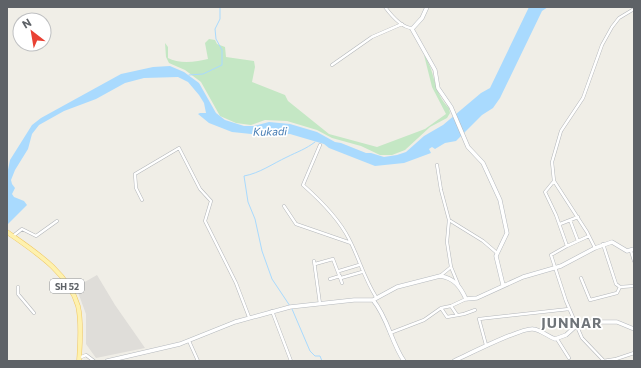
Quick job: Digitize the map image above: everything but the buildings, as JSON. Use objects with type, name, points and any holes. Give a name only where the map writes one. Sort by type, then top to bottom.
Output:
[{"type":"main road","name":"SH 52","points":[[10,234],[47,262],[71,291],[79,312],[80,360]]},
{"type":"street","points":[[385,7],[407,28],[412,28]]},
{"type":"street","points":[[412,28],[422,18],[427,7]]},
{"type":"street","points":[[595,248],[578,217],[554,181],[552,162],[561,132],[583,98],[602,45],[619,18],[634,10]]},
{"type":"street","points":[[332,66],[372,37],[402,24]]},
{"type":"street","points":[[412,28],[435,70],[438,88],[451,107],[471,151],[483,163],[501,203],[507,232],[497,253],[497,264],[503,285]]},
{"type":"street","points":[[320,145],[303,185],[315,195],[339,224],[351,243],[359,265],[382,313],[393,342],[404,361]]},
{"type":"street","points":[[142,200],[136,188],[134,178],[135,174],[179,148],[200,189],[211,201],[205,221],[236,283],[249,317]]},
{"type":"street","points":[[438,165],[441,190],[449,220],[447,242],[451,266],[466,299]]},
{"type":"street","points":[[554,181],[544,192],[560,224],[567,246]]},
{"type":"street","points":[[284,206],[296,224],[351,243]]},
{"type":"street","points":[[560,224],[578,217]]},
{"type":"street","points":[[449,220],[483,241],[497,253]]},
{"type":"street","points":[[570,220],[578,241]]},
{"type":"street","points":[[10,234],[22,229],[36,236],[57,221]]},
{"type":"street","points":[[589,236],[552,253],[555,268],[569,309],[576,326],[586,343],[594,349],[604,361],[634,353]]},
{"type":"street","points":[[390,334],[424,320],[441,308],[451,306],[466,299],[477,298],[503,285],[555,268],[603,244],[612,242],[627,250],[632,250],[634,261]]},
{"type":"street","points":[[603,244],[616,284],[620,287],[634,286]]},
{"type":"street","points":[[320,304],[314,263],[326,262],[332,258],[339,271],[342,283]]},
{"type":"street","points":[[339,271],[359,265]]},
{"type":"street","points":[[107,361],[189,341],[249,317],[272,311],[291,307],[375,298],[397,287],[440,276],[451,266]]},
{"type":"street","points":[[330,279],[362,272]]},
{"type":"street","points":[[440,276],[453,280],[460,286]]},
{"type":"street","points":[[581,278],[590,300],[617,294],[620,287]]},
{"type":"street","points":[[18,287],[18,294],[34,313]]},
{"type":"street","points":[[451,306],[457,315]]},
{"type":"street","points":[[441,308],[446,316],[457,315],[475,310]]},
{"type":"street","points":[[486,345],[479,319],[569,309]]},
{"type":"street","points":[[272,311],[291,361]]},
{"type":"street","points":[[454,361],[486,345],[531,329],[547,333],[553,339],[557,339],[566,335],[576,326],[591,322],[617,322],[634,329]]},
{"type":"street","points":[[557,339],[569,358]]},
{"type":"street","points":[[189,341],[198,361]]},
{"type":"street","points":[[80,360],[86,355],[94,361]]},
{"type":"shaded area","points":[[97,275],[115,305],[145,348],[96,358],[86,344],[86,314],[76,287]]},
{"type":"green space","points":[[209,39],[215,40],[217,44],[225,47],[226,57],[254,61],[255,67],[252,82],[285,95],[288,101],[329,134],[377,147],[425,129],[446,114],[432,87],[424,55],[431,68],[440,96],[449,108],[450,113],[447,118],[430,127],[405,150],[392,155],[380,155],[361,146],[332,138],[317,130],[287,121],[265,120],[251,125],[236,123],[220,116],[201,82],[185,70],[169,63],[166,57],[165,43],[168,47],[168,58],[172,60],[188,62],[208,59],[205,43]]},
{"type":"water","name":"Kukadi","points":[[529,7],[548,7],[542,11],[500,98],[493,108],[482,115],[456,141],[445,143],[435,149],[432,147],[429,149],[431,153],[404,163],[375,166],[329,148],[324,144],[290,134],[262,135],[232,132],[209,123],[198,114],[206,113],[204,103],[188,82],[178,77],[144,78],[125,83],[96,99],[64,111],[39,125],[32,134],[28,149],[15,170],[11,180],[15,188],[12,194],[14,197],[24,201],[27,205],[7,225],[7,175],[10,160],[32,125],[41,118],[121,74],[153,67],[170,66],[184,72],[199,83],[216,113],[225,120],[244,126],[254,126],[269,122],[290,124],[317,132],[335,142],[366,153],[384,157],[397,155],[406,152],[424,136],[443,125],[481,93],[490,88]]},
{"type":"waterway","points":[[189,75],[203,74],[222,65],[222,50],[216,39],[215,29],[220,19],[220,7]]},
{"type":"waterway","points":[[290,306],[272,279],[262,251],[255,219],[248,202],[244,176],[261,171],[305,149],[315,142]]},
{"type":"waterway","points":[[292,309],[310,351],[315,356],[320,356],[322,361]]},
{"type":"district","name":"JUNNAR","points":[[572,322]]}]
